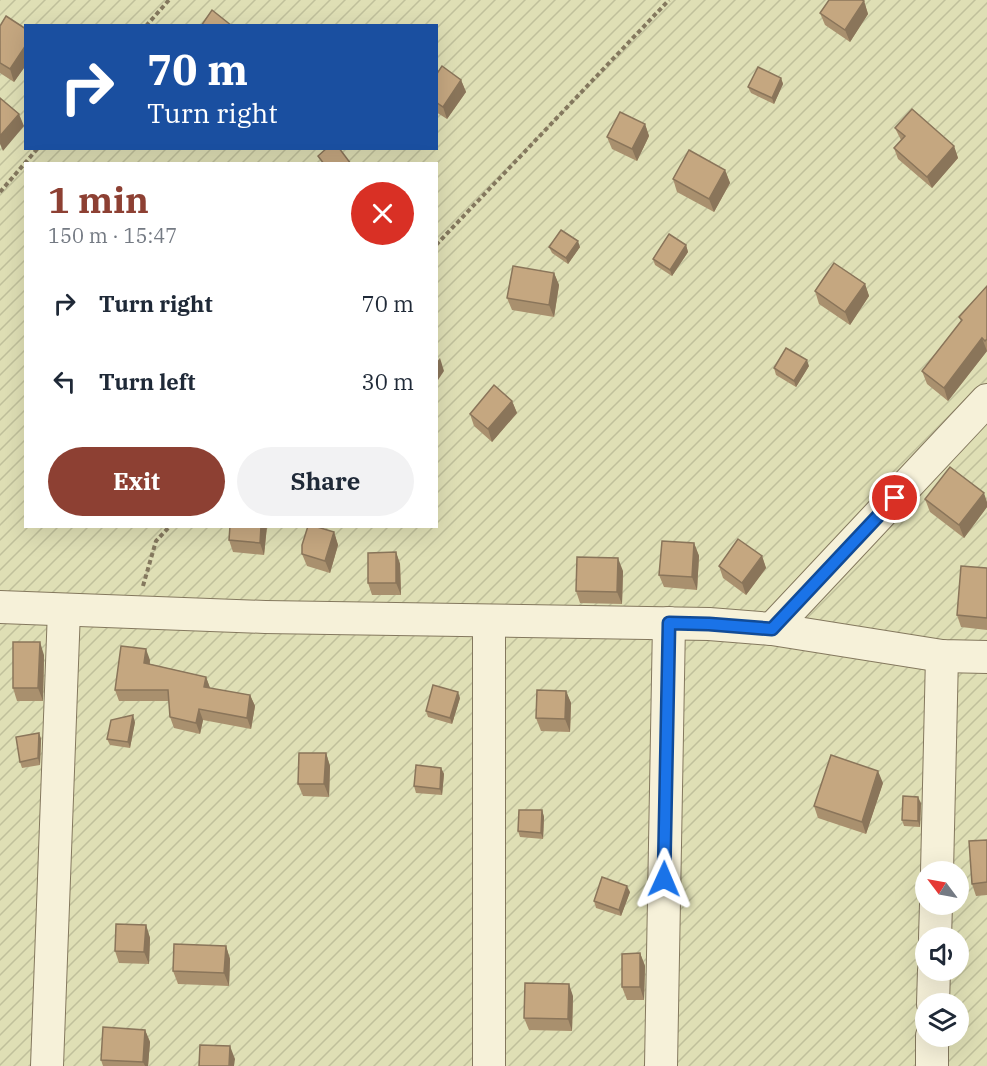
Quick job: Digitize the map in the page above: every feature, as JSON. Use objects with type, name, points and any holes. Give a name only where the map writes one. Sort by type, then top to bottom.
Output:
[{"type":"street","points":[[772,629],[987,400]]},
{"type":"street","points":[[0,607],[265,617],[709,624],[772,629],[942,656],[987,657]]},
{"type":"street","points":[[47,1066],[64,610]]},
{"type":"street","points":[[489,621],[489,1066]]},
{"type":"street","points":[[661,1066],[669,623]]},
{"type":"street","points":[[937,861],[942,656]]},
{"type":"street","points":[[932,1066],[933,1047]]},
{"type":"path","points":[[148,24],[169,0]]},
{"type":"path","points":[[438,243],[669,0]]},
{"type":"path","points":[[27,162],[37,150]]},
{"type":"path","points":[[0,192],[24,165]]},
{"type":"path","points":[[135,612],[156,541],[168,528]]},
{"type":"green space","points":[[0,0],[987,0],[987,1066],[0,1066]]},
{"type":"building","points":[[829,0],[864,1],[845,30],[820,13]]},
{"type":"building","points":[[212,10],[230,24],[202,24]]},
{"type":"building","points":[[6,16],[24,28],[24,48],[10,69],[0,63],[0,26]]},
{"type":"building","points":[[442,66],[461,80],[443,107],[438,103],[438,72]]},
{"type":"building","points":[[758,67],[781,78],[772,98],[748,87]]},
{"type":"building","points":[[0,98],[19,114],[0,136]]},
{"type":"building","points":[[912,109],[954,146],[927,177],[894,148],[905,136],[895,128]]},
{"type":"building","points":[[620,112],[645,124],[632,149],[607,137]]},
{"type":"building","points":[[325,150],[340,150],[350,162],[322,162],[318,156]]},
{"type":"building","points":[[689,150],[725,170],[709,199],[673,179]]},
{"type":"building","points":[[561,230],[578,241],[566,258],[549,247]]},
{"type":"building","points":[[669,234],[686,245],[670,270],[653,259]]},
{"type":"building","points":[[834,263],[865,284],[845,312],[815,291]]},
{"type":"building","points":[[513,266],[554,273],[549,305],[507,298]]},
{"type":"building","points":[[987,286],[987,339],[985,341],[982,338],[944,388],[922,371],[962,320],[959,317]]},
{"type":"building","points":[[786,348],[807,360],[794,381],[774,368]]},
{"type":"building","points":[[494,385],[512,401],[488,429],[470,414]]},
{"type":"building","points":[[950,467],[984,493],[959,525],[925,499]]},
{"type":"building","points":[[230,528],[261,528],[260,543],[229,540]]},
{"type":"building","points":[[307,528],[321,528],[334,532],[325,561],[302,554],[302,545]]},
{"type":"building","points":[[738,539],[762,556],[742,583],[719,566]]},
{"type":"building","points":[[662,541],[694,543],[692,577],[659,575]]},
{"type":"building","points":[[396,552],[396,583],[368,583],[368,553]]},
{"type":"building","points":[[577,557],[618,558],[617,592],[576,591]]},
{"type":"building","points":[[961,566],[987,568],[987,618],[957,615]]},
{"type":"building","points":[[13,642],[40,642],[38,688],[13,688]]},
{"type":"building","points":[[121,646],[146,649],[144,663],[206,677],[204,687],[250,695],[247,718],[199,709],[196,723],[170,717],[168,690],[115,690]]},
{"type":"building","points":[[433,685],[458,692],[450,718],[426,711]]},
{"type":"building","points":[[537,690],[566,691],[565,719],[536,718]]},
{"type":"building","points":[[133,715],[128,742],[107,739],[111,720]]},
{"type":"building","points":[[39,733],[38,758],[20,762],[16,737]]},
{"type":"building","points":[[299,753],[326,753],[324,784],[298,784]]},
{"type":"building","points":[[831,755],[878,771],[862,822],[814,806]]},
{"type":"building","points":[[416,765],[441,768],[440,789],[414,786]]},
{"type":"building","points":[[903,796],[918,797],[918,821],[902,820]]},
{"type":"building","points":[[519,810],[542,810],[541,833],[518,831]]},
{"type":"building","points":[[987,840],[987,882],[972,884],[969,841]]},
{"type":"building","points":[[602,877],[627,886],[619,910],[594,901]]},
{"type":"building","points":[[116,924],[146,925],[144,952],[115,951]]},
{"type":"building","points":[[174,944],[226,946],[224,973],[173,971]]},
{"type":"building","points":[[640,953],[640,987],[622,987],[622,954]]},
{"type":"building","points":[[525,983],[569,984],[568,1019],[524,1018]]},
{"type":"building","points":[[103,1027],[145,1030],[143,1062],[101,1060]]},
{"type":"building","points":[[200,1045],[230,1046],[229,1066],[199,1066]]},
{"type":"route","points":[[664,879],[669,623],[772,629],[895,498]]}]
